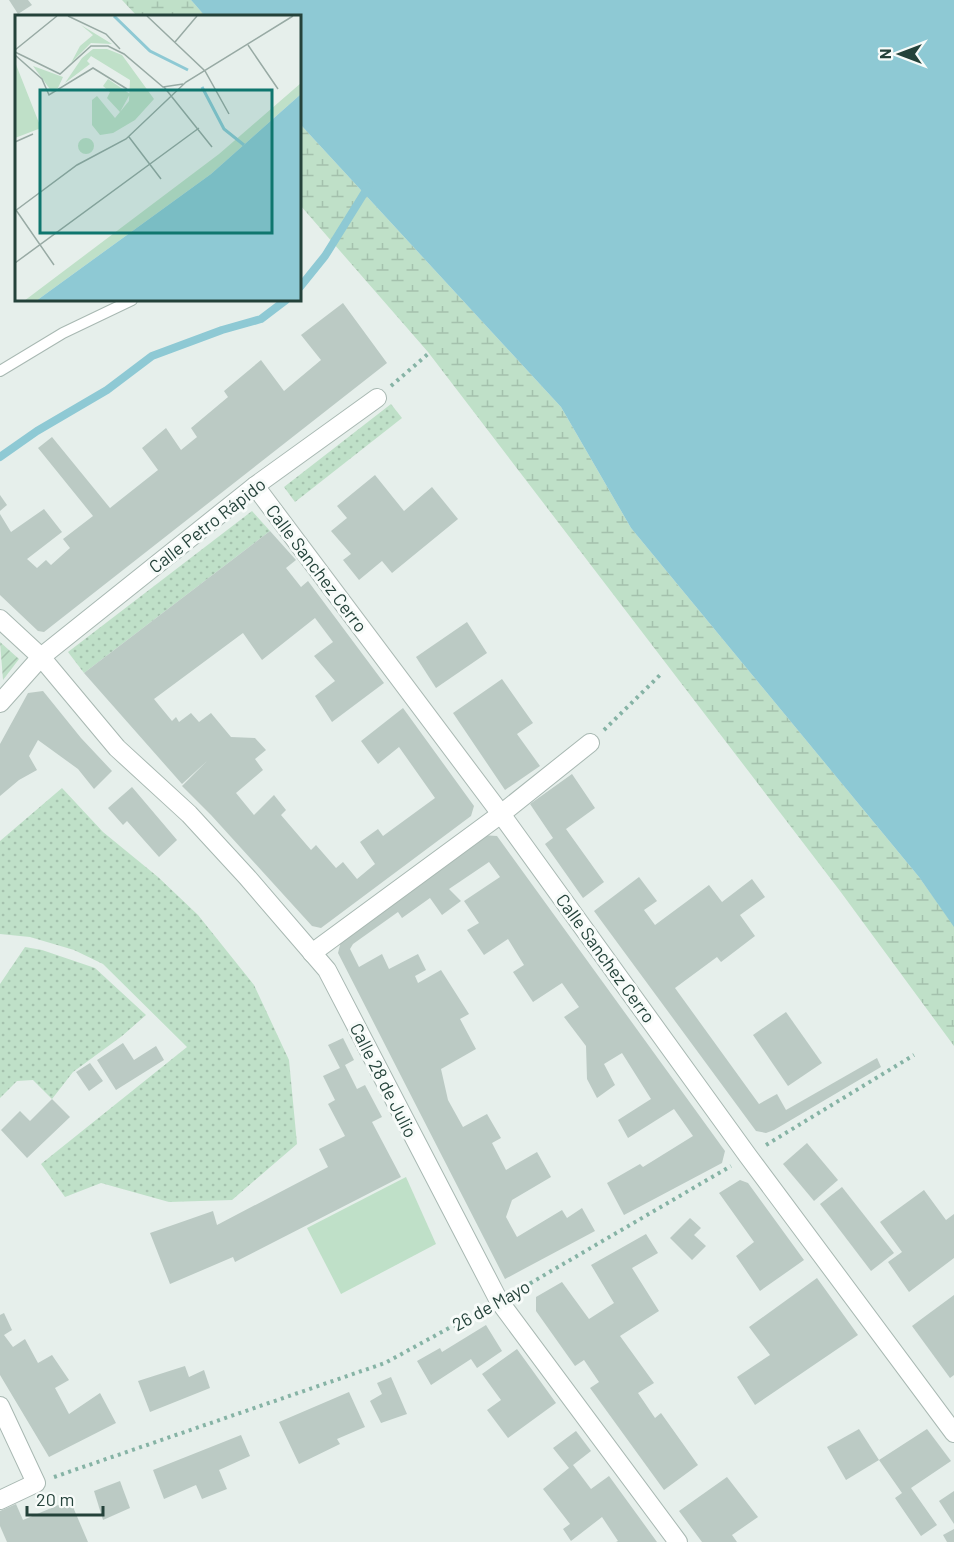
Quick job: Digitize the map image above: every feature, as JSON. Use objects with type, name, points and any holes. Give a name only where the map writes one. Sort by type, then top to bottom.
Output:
[{"type":"street","name":"Calle Petro Rápido","points":[[0,703],[41,657],[255,486],[377,398]]},
{"type":"street","name":"Calle Sanchez Cerro","points":[[255,486],[501,814],[748,1156],[954,1433]]},
{"type":"street","name":"Calle 28 de Julio","points":[[0,619],[41,657],[117,748],[189,814],[327,970],[499,1301],[678,1542]]},
{"type":"street","points":[[312,953],[501,814],[590,742]]},
{"type":"street","points":[[0,1406],[36,1484],[0,1500]]},
{"type":"lane","points":[[0,371],[63,333],[128,302]]},
{"type":"path","points":[[377,398],[428,354]]},
{"type":"path","points":[[590,742],[660,675]]},
{"type":"path","name":"26 de Mayo","points":[[36,1484],[385,1363],[499,1301],[748,1156],[914,1055]]},
{"type":"green space","points":[[122,0],[191,0],[204,15],[136,15]]},
{"type":"green space","points":[[302,126],[561,407],[631,528],[919,877],[954,926],[954,1046],[840,891],[428,352],[302,207]]},
{"type":"green space","points":[[391,404],[402,418],[295,502],[284,487]]},
{"type":"green space","points":[[252,511],[270,531],[84,673],[68,652]]},
{"type":"green space","points":[[0,642],[19,659],[3,680]]},
{"type":"green space","points":[[62,788],[103,832],[158,877],[198,915],[254,985],[289,1060],[297,1144],[232,1200],[169,1202],[101,1183],[65,1197],[41,1164],[187,1047],[103,964],[74,950],[30,937],[0,934],[0,841]]},
{"type":"green space","points":[[25,947],[42,950],[95,968],[146,1015],[73,1072],[52,1099],[33,1080],[17,1081],[0,1098],[0,984]]},
{"type":"green space","points":[[406,1177],[436,1244],[341,1294],[307,1228]]},
{"type":"water","points":[[191,0],[954,0],[954,927],[919,877],[631,528],[561,407],[302,126],[302,15],[204,15]]},
{"type":"building","points":[[9,0],[28,0],[32,5],[18,14]]},
{"type":"building","points":[[343,303],[387,363],[44,632],[38,631],[0,595],[0,514],[11,532],[44,509],[62,532],[27,559],[37,568],[46,560],[51,565],[70,548],[63,539],[93,516],[38,448],[52,437],[110,508],[158,470],[142,448],[166,428],[181,450],[197,437],[191,428],[228,397],[224,391],[261,360],[284,391],[321,360],[301,335]]},
{"type":"building","points":[[375,475],[404,511],[432,487],[458,519],[392,573],[382,561],[359,580],[343,560],[351,554],[331,531],[347,518],[337,506]]},
{"type":"building","points":[[0,495],[7,505],[0,511]]},
{"type":"building","points":[[270,531],[296,560],[286,568],[301,587],[308,581],[384,683],[332,722],[315,696],[335,681],[314,656],[333,642],[315,618],[262,660],[243,633],[154,699],[172,721],[176,717],[179,722],[191,713],[199,722],[211,713],[231,737],[255,738],[266,750],[255,759],[263,770],[236,793],[254,815],[274,795],[286,810],[281,815],[311,850],[316,845],[336,868],[343,862],[357,879],[375,864],[360,842],[378,829],[383,836],[435,798],[399,747],[378,764],[361,741],[403,708],[474,806],[471,816],[321,928],[312,926],[182,786],[207,761],[182,784],[84,673]]},
{"type":"building","points":[[467,622],[487,653],[436,688],[416,657]]},
{"type":"building","points":[[502,679],[533,723],[517,734],[540,766],[505,790],[453,713]]},
{"type":"building","points":[[43,691],[81,738],[112,771],[94,789],[78,769],[38,740],[29,756],[37,770],[19,780],[0,796],[0,744],[28,693]]},
{"type":"building","points":[[572,774],[595,808],[566,829],[604,882],[583,898],[545,844],[553,838],[530,804]]},
{"type":"building","points":[[132,787],[177,840],[159,857],[127,821],[123,825],[108,808]]},
{"type":"building","points":[[481,835],[497,836],[725,1151],[722,1163],[624,1215],[607,1183],[640,1164],[643,1167],[693,1136],[674,1109],[628,1138],[618,1120],[651,1099],[622,1053],[604,1064],[615,1085],[597,1098],[587,1079],[586,1046],[564,1017],[579,1007],[562,983],[533,1002],[513,972],[524,965],[508,939],[484,955],[467,930],[479,923],[464,901],[500,877],[489,862],[449,889],[461,901],[442,915],[430,898],[402,918],[398,912],[353,944],[350,949],[359,967],[382,954],[389,969],[418,954],[426,970],[415,976],[418,983],[441,970],[469,1014],[460,1019],[476,1049],[441,1069],[448,1100],[463,1127],[487,1114],[501,1138],[492,1143],[506,1170],[537,1152],[551,1177],[512,1200],[506,1217],[517,1237],[562,1210],[567,1218],[582,1208],[595,1231],[505,1279],[338,953],[341,941]]},
{"type":"building","points":[[639,877],[657,901],[644,910],[655,925],[709,885],[722,902],[752,879],[765,897],[740,915],[755,936],[721,962],[717,957],[675,988],[759,1104],[777,1094],[786,1110],[877,1058],[881,1067],[774,1130],[766,1133],[756,1131],[594,911]]},
{"type":"building","points":[[786,1012],[822,1063],[788,1086],[753,1035]]},
{"type":"building","points":[[343,1038],[354,1060],[345,1065],[357,1089],[365,1085],[382,1117],[372,1122],[401,1177],[235,1262],[233,1257],[170,1284],[150,1233],[213,1211],[217,1225],[328,1167],[319,1149],[345,1136],[328,1104],[335,1100],[323,1076],[340,1068],[328,1045]]},
{"type":"building","points":[[123,1043],[134,1060],[156,1046],[164,1060],[116,1090],[97,1060]]},
{"type":"building","points":[[90,1063],[103,1081],[89,1091],[76,1072]]},
{"type":"building","points":[[52,1099],[70,1117],[27,1158],[1,1130],[20,1111],[30,1121]]},
{"type":"building","points":[[807,1143],[838,1180],[814,1201],[783,1164]]},
{"type":"building","points":[[740,1180],[748,1183],[804,1260],[760,1291],[736,1256],[754,1242],[719,1193]]},
{"type":"building","points":[[842,1187],[894,1253],[871,1271],[820,1204]]},
{"type":"building","points":[[924,1190],[946,1220],[954,1214],[954,1258],[909,1292],[888,1262],[902,1252],[880,1222]]},
{"type":"building","points":[[690,1218],[701,1228],[694,1235],[706,1246],[692,1260],[670,1238]]},
{"type":"building","points":[[646,1234],[658,1253],[632,1268],[659,1311],[620,1336],[654,1383],[638,1393],[655,1418],[661,1413],[698,1465],[664,1490],[590,1388],[599,1382],[584,1360],[575,1366],[536,1311],[536,1297],[562,1282],[589,1319],[614,1303],[591,1265]]},
{"type":"building","points":[[817,1278],[858,1335],[755,1405],[737,1377],[770,1355],[749,1327]]},
{"type":"building","points":[[954,1295],[954,1375],[950,1378],[912,1326]]},
{"type":"building","points":[[4,1313],[12,1330],[4,1335],[13,1347],[25,1339],[38,1363],[52,1355],[69,1380],[55,1388],[69,1414],[100,1393],[116,1423],[49,1457],[0,1375],[0,1315]]},
{"type":"building","points":[[486,1325],[502,1351],[477,1368],[471,1359],[431,1385],[417,1361],[440,1348],[442,1352]]},
{"type":"building","points":[[517,1349],[556,1403],[508,1438],[487,1410],[501,1400],[482,1374]]},
{"type":"building","points":[[185,1366],[189,1377],[204,1370],[210,1388],[150,1412],[138,1381]]},
{"type":"building","points":[[391,1377],[407,1414],[381,1423],[370,1401],[382,1394],[377,1383]]},
{"type":"building","points":[[349,1392],[365,1427],[337,1439],[340,1444],[299,1464],[279,1422]]},
{"type":"building","points":[[859,1429],[879,1460],[846,1480],[827,1447]]},
{"type":"building","points":[[927,1429],[951,1461],[911,1488],[937,1525],[921,1536],[895,1498],[902,1493],[879,1460]]},
{"type":"building","points":[[576,1431],[591,1451],[573,1465],[591,1489],[609,1476],[657,1542],[616,1542],[618,1541],[602,1517],[571,1541],[563,1529],[570,1524],[543,1489],[569,1468],[553,1448]]},
{"type":"building","points":[[241,1435],[250,1456],[219,1470],[227,1489],[202,1499],[196,1485],[164,1499],[153,1470]]},
{"type":"building","points":[[727,1477],[758,1517],[732,1535],[737,1542],[702,1542],[679,1511]]},
{"type":"building","points":[[120,1481],[130,1508],[103,1520],[94,1491]]},
{"type":"building","points":[[954,1491],[954,1524],[939,1501]]},
{"type":"building","points":[[70,1500],[88,1542],[7,1542],[0,1526],[0,1511],[16,1504],[23,1520]]},
{"type":"building","points":[[954,1529],[954,1542],[947,1542],[943,1535]]},
{"type":"waterway","points":[[302,285],[325,256],[368,187]]},
{"type":"waterway","points":[[0,457],[37,431],[107,390],[152,356],[222,330],[261,319],[283,302]]}]
